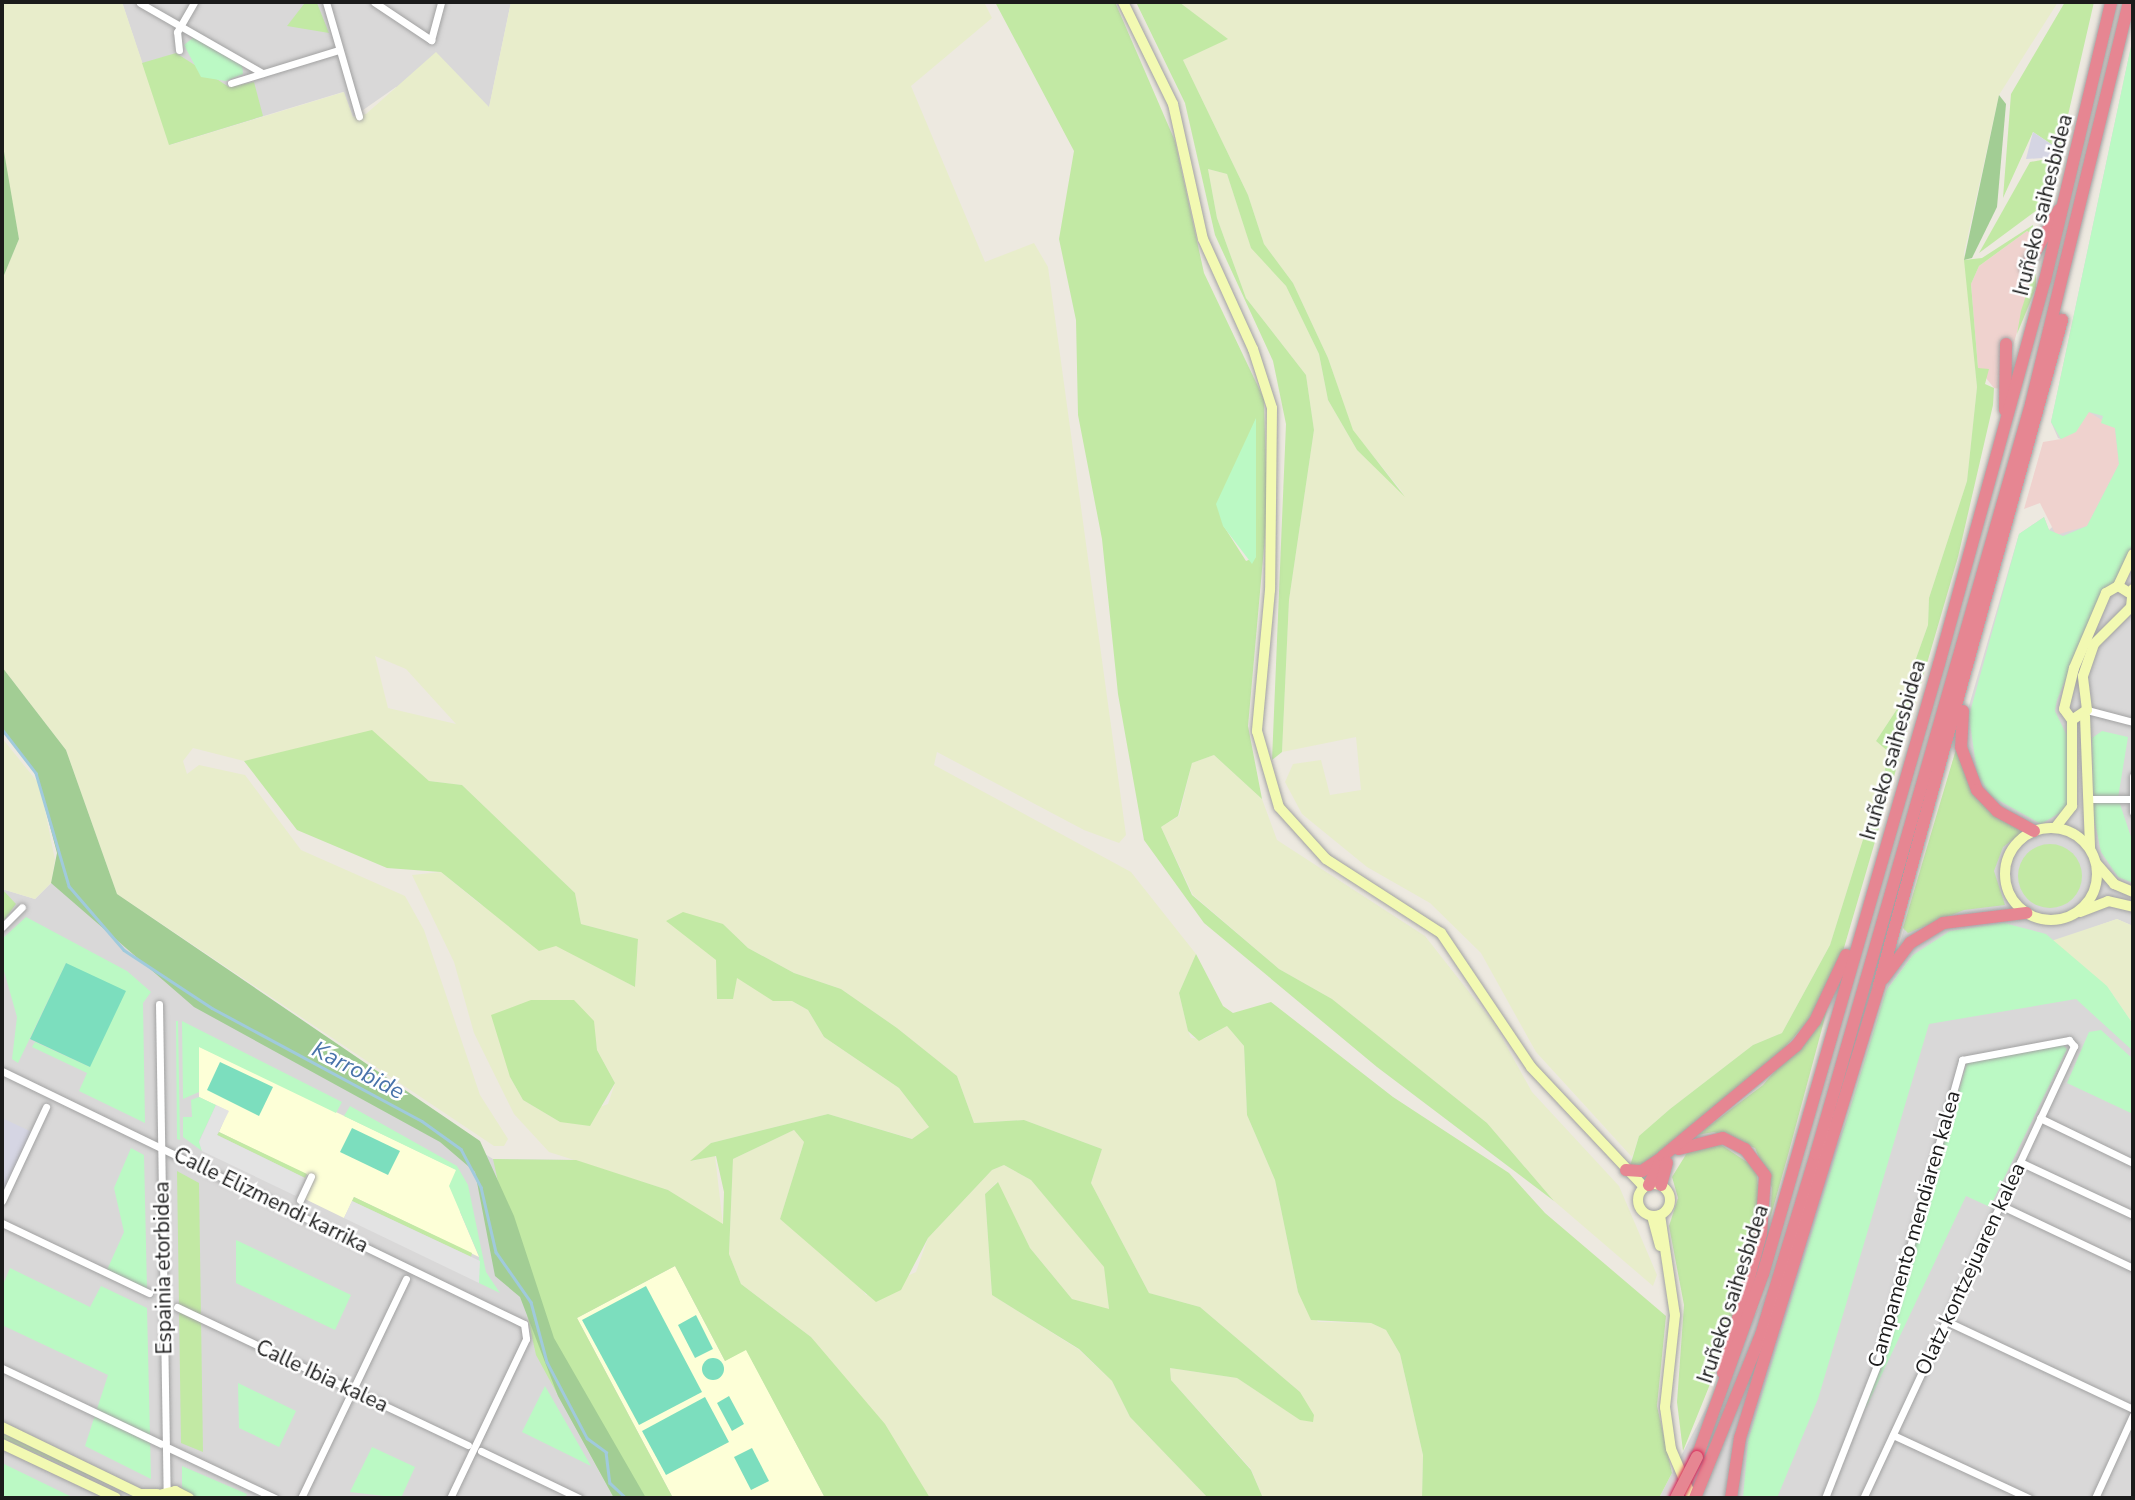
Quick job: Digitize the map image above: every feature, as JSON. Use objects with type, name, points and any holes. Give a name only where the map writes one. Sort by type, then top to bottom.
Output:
[{"type":"highway","name":"Iruñeko saihesbidea","points":[[1676,1498],[1706,1434],[1763,1274],[2005,430],[2065,201],[2110,2]]},
{"type":"highway","name":"Iruñeko saihesbidea","points":[[1693,1498],[1718,1452],[1816,1154],[2078,222],[2129,2]]},
{"type":"highway","points":[[2026,268],[2065,201]]},
{"type":"highway","points":[[1731,1498],[1751,1403],[1879,985],[2040,418],[2080,248],[2078,222]]},
{"type":"highway","points":[[2005,430],[2006,344]]},
{"type":"highway","points":[[1971,660],[1961,724],[1969,775],[1997,811],[2034,831]]},
{"type":"highway","points":[[1626,1170],[1642,1171],[1660,1158],[1772,1069],[1815,1021],[1842,967],[1888,836]]},
{"type":"highway","points":[[1879,985],[1910,943],[1943,923],[2026,912]]},
{"type":"highway","points":[[1648,1188],[1671,1156],[1700,1139],[1723,1138],[1745,1149],[1765,1176],[1761,1234],[1706,1434]]},
{"type":"highway","points":[[1648,1188],[1660,1158]]},
{"type":"highway","points":[[1718,1452],[1751,1403]]},
{"type":"street","points":[[179,50],[177,32],[194,2]]},
{"type":"street","points":[[326,2],[359,116]]},
{"type":"street","points":[[374,2],[431,40],[441,2]]},
{"type":"street","points":[[1123,2],[1173,104],[1203,239],[1254,349],[1272,408],[1271,576],[1257,731],[1279,807],[1326,859],[1441,933],[1531,1067],[1626,1170],[1648,1188],[1670,1199],[1656,1215]]},
{"type":"street","points":[[140,3],[183,25],[262,73]]},
{"type":"street","points":[[231,83],[339,50]]},
{"type":"street","points":[[2072,720],[2065,714],[2080,650],[2105,606],[2106,593],[2118,586],[2133,554]]},
{"type":"street","points":[[2118,586],[2133,597],[2087,660],[2084,709],[2090,849],[2095,863],[2114,884],[2133,892]]},
{"type":"street","points":[[2105,606],[2119,615]]},
{"type":"street","points":[[2068,701],[2084,709],[2133,722]]},
{"type":"street","points":[[2055,828],[2071,806],[2072,720],[2084,709]]},
{"type":"street","points":[[2133,776],[2133,812]]},
{"type":"street","points":[[2090,799],[2132,799]]},
{"type":"street","points":[[2090,849],[2055,828],[2034,831],[2014,846],[2005,874],[2007,889],[2026,912],[2055,920],[2108,901],[2133,907]]},
{"type":"street","points":[[2070,916],[2092,894],[2095,863]]},
{"type":"street","points":[[2,927],[22,907]]},
{"type":"street","name":"Espainia etorbidea","points":[[158,1494],[161,1147],[159,1004]]},
{"type":"street","name":"Olatz kontzejuaren kalea","points":[[1863,1498],[2074,1046],[2069,1040]]},
{"type":"street","name":"Campamento mendiaren kalea","points":[[1825,1498],[1877,1365],[1962,1060],[2069,1040]]},
{"type":"street","name":"Calle Elizmendi karrika","points":[[2,1072],[515,1316],[526,1339],[450,1498]]},
{"type":"street","points":[[2,1201],[46,1107]]},
{"type":"street","points":[[2040,1118],[2133,1163]]},
{"type":"street","points":[[1605,1149],[1648,1188]]},
{"type":"street","points":[[2020,1162],[2133,1215]]},
{"type":"street","name":"Calle Elizmendi karrika","points":[[300,1200],[311,1176]]},
{"type":"street","points":[[1648,1188],[1640,1207],[1656,1215]]},
{"type":"street","points":[[2000,1205],[2133,1268]]},
{"type":"street","points":[[1656,1215],[1675,1315],[1665,1407],[1671,1449],[1693,1498]]},
{"type":"street","points":[[2,1223],[149,1293]]},
{"type":"street","points":[[300,1498],[406,1279]]},
{"type":"street","name":"Calle Ibia kalea","points":[[177,1307],[468,1445]]},
{"type":"street","points":[[1946,1321],[2133,1409]]},
{"type":"street","points":[[2,1368],[275,1498]]},
{"type":"street","points":[[2095,1498],[2133,1415]]},
{"type":"street","points":[[2,1427],[140,1494],[189,1498]]},
{"type":"street","points":[[1893,1435],[2029,1498]]},
{"type":"street","points":[[2,1444],[116,1498]]},
{"type":"street","points":[[481,1451],[579,1498]]},
{"type":"shaded area","points":[[2,2],[122,2],[170,145],[344,92],[353,117],[366,114],[436,52],[489,107],[511,2],[984,2],[992,18],[911,86],[985,262],[1034,243],[1048,267],[1126,835],[1119,843],[1084,830],[937,752],[934,765],[1131,872],[1196,954],[1179,993],[1188,1031],[1191,1038],[1204,1039],[1227,1026],[1244,1046],[1247,1115],[1275,1180],[1298,1292],[1318,1322],[1371,1323],[1386,1330],[1400,1354],[1423,1455],[1422,1498],[1263,1498],[1251,1469],[1171,1380],[1170,1368],[1237,1378],[1286,1410],[1300,1392],[1200,1307],[1149,1293],[1091,1183],[1102,1149],[1024,1120],[974,1123],[957,1076],[897,1028],[841,989],[794,973],[748,948],[723,924],[717,960],[773,1000],[792,1001],[808,1010],[824,1037],[899,1088],[929,1127],[925,1134],[913,1139],[828,1114],[711,1143],[692,1161],[715,1156],[723,1225],[668,1190],[549,1152],[514,1114],[474,1033],[454,962],[412,875],[441,872],[480,904],[635,987],[638,939],[581,924],[575,893],[462,785],[429,781],[372,731],[244,761],[193,748],[183,761],[187,774],[199,765],[245,775],[301,850],[405,896],[424,930],[480,1095],[508,1139],[504,1146],[494,1146],[117,894],[66,750],[2,667],[2,280],[19,239],[2,148]],"holes":[[[375,656],[406,669],[456,724],[388,708]],[[593,1021],[597,1050],[615,1083],[608,1104],[560,1122],[523,1100],[510,1077]]]},
{"type":"shaded area","points":[[122,2],[511,2],[489,108],[396,87],[353,117],[343,92],[169,145]]},
{"type":"shaded area","points":[[1179,2],[2058,2],[1999,95],[1964,253],[1977,387],[1967,481],[1929,598],[1928,625],[1899,706],[1876,741],[1890,752],[1830,945],[1782,1033],[1753,1045],[1670,1109],[1639,1136],[1632,1157],[1536,1052],[1481,953],[1430,903],[1367,867],[1302,814],[1285,782],[1293,764],[1321,760],[1330,795],[1361,790],[1356,737],[1282,752],[1289,600],[1314,430],[1306,375],[1246,298],[1217,218],[1208,169],[1227,174],[1251,247],[1286,286],[1319,354],[1328,400],[1357,450],[1404,494],[1353,431],[1328,358],[1293,283],[1264,244],[1248,195],[1183,60],[1227,39]]},
{"type":"shaded area","points":[[2133,37],[2133,926],[2117,919],[2049,943],[2133,1024],[2133,1498],[1659,1498],[1812,1206],[1913,955],[1886,991],[2019,534],[2044,517],[2049,530],[2119,464],[2058,438],[2051,422]]},
{"type":"shaded area","points":[[2033,132],[2060,150],[2058,157],[2026,159]]},
{"type":"shaded area","points":[[2027,231],[2033,234],[2026,259],[2036,264],[2001,389],[1994,388],[1978,368],[1971,284],[1979,266]]},
{"type":"shaded area","points":[[2089,412],[2115,428],[2119,464],[2087,526],[2056,535],[2040,503],[2024,509],[2043,442],[2061,439]]},
{"type":"shaded area","points":[[2,738],[40,785],[55,860],[51,883],[35,899],[2,889]]},
{"type":"shaded area","points":[[1214,755],[1262,799],[1277,840],[1425,936],[1495,1025],[1532,1092],[1619,1186],[1657,1275],[1653,1286],[1554,1201],[1487,1123],[1332,999],[1279,969],[1193,895],[1161,827],[1179,816],[1192,763]]},
{"type":"shaded area","points":[[51,883],[493,1159],[576,1160],[785,1318],[930,1498],[2,1498],[2,889],[35,899]]},
{"type":"shaded area","points":[[2117,919],[2133,926],[2133,1024],[2107,986],[2048,942]]},
{"type":"shaded area","points":[[198,1046],[457,1170],[460,1212],[479,1257],[354,1197],[344,1218],[305,1199],[314,1178],[219,1132],[228,1111],[199,1097]]},
{"type":"shaded area","points":[[216,1105],[229,1111],[217,1135],[305,1178],[296,1196],[202,1151],[199,1142]]},
{"type":"shaded area","points":[[2,1118],[34,1133],[6,1193],[2,1191]]},
{"type":"shaded area","points":[[794,1130],[804,1142],[780,1219],[849,1272],[866,1295],[916,1272],[928,1238],[992,1170],[1004,1165],[1031,1180],[1105,1267],[1109,1310],[1072,1299],[1030,1248],[997,1182],[985,1194],[992,1295],[1078,1349],[1112,1381],[1130,1417],[1208,1498],[930,1498],[811,1337],[741,1284],[729,1254],[733,1159]]},
{"type":"shaded area","points":[[352,1201],[480,1261],[479,1283],[344,1218]]},
{"type":"shaded area","points":[[675,1266],[725,1361],[746,1349],[825,1498],[673,1498],[577,1318]]},
{"type":"green space","points":[[995,2],[1115,2],[1175,141],[1204,273],[1264,399],[1267,514],[1248,726],[1262,799],[1214,755],[1192,763],[1178,816],[1161,827],[1192,895],[1279,969],[1332,999],[1487,1123],[1554,1201],[1377,1067],[1204,923],[1144,840],[1118,694],[1102,539],[1078,415],[1076,320],[1059,239],[1074,151]],"holes":[[[1256,419],[1256,557],[1246,561],[1223,525],[1240,455]]]},
{"type":"green space","points":[[1136,2],[1179,2],[1228,39],[1183,60],[1248,195],[1264,244],[1293,283],[1328,358],[1353,430],[1405,497],[1357,450],[1328,400],[1319,354],[1286,286],[1251,248],[1227,174],[1208,169],[1217,218],[1246,298],[1306,375],[1314,430],[1289,600],[1282,752],[1272,760],[1286,424],[1273,361],[1215,235],[1185,103]]},
{"type":"green space","points":[[2065,2],[2094,2],[2060,150],[2033,132],[2003,198],[2011,94]]},
{"type":"green space","points":[[317,3],[329,33],[287,26],[304,4]]},
{"type":"green space","points":[[194,37],[242,64],[243,74],[226,81],[201,77],[184,45]]},
{"type":"green space","points":[[2133,37],[2133,543],[2116,581],[2101,594],[2057,700],[2055,711],[2069,740],[2068,808],[2041,824],[1991,796],[1977,773],[1969,716],[2019,534],[2044,517],[2049,530],[2063,536],[2087,526],[2119,464],[2115,428],[2101,423],[2103,416],[2089,412],[2076,432],[2061,439],[2051,422]]},
{"type":"green space","points":[[176,53],[229,87],[254,82],[263,116],[169,145],[142,63]]},
{"type":"green space","points":[[1999,95],[2006,104],[1997,207],[1972,258],[1964,260]]},
{"type":"green space","points":[[2,140],[19,239],[2,280]]},
{"type":"green space","points":[[2058,157],[2037,210],[1979,253],[2030,162]]},
{"type":"green space","points":[[2033,225],[2033,234],[2027,231],[1979,266],[1971,284],[1978,368],[1989,369],[1985,384],[1994,388],[1993,405],[1958,557],[1839,965],[1808,1021],[1780,1053],[1648,1164],[1630,1166],[1639,1136],[1753,1045],[1782,1033],[1830,945],[1890,753],[1876,741],[1899,706],[1928,625],[1929,598],[1967,481],[1977,387],[1964,260],[1982,258]]},
{"type":"green space","points":[[2036,264],[2036,288],[2017,334],[2021,311]]},
{"type":"green space","points":[[1256,418],[1256,557],[1252,564],[1223,526],[1216,504]]},
{"type":"green space","points":[[2,667],[66,750],[117,894],[480,1141],[514,1216],[554,1338],[646,1498],[614,1498],[558,1396],[520,1297],[495,1276],[475,1172],[440,1142],[194,1007],[51,883],[57,853],[36,773],[2,730]]},
{"type":"green space","points":[[372,730],[429,781],[462,785],[575,893],[581,924],[638,939],[635,987],[556,946],[539,951],[441,872],[387,868],[297,830],[244,761]]},
{"type":"green space","points":[[2102,731],[2128,737],[2118,798],[2133,843],[2133,883],[2118,877],[2101,852],[2094,818],[2092,738]]},
{"type":"green space","points":[[1957,746],[1968,783],[1994,815],[2023,832],[2003,847],[1994,871],[2005,905],[1964,910],[1908,933],[1903,928]]},
{"type":"green space","points":[[2050,844],[2062,846],[2073,853],[2080,864],[2080,888],[2073,899],[2062,906],[2050,908],[2038,906],[2027,899],[2020,888],[2018,876],[2020,864],[2027,853],[2038,846]]},
{"type":"green space","points":[[2,889],[16,904],[2,923]]},
{"type":"green space","points":[[683,912],[723,924],[748,948],[794,973],[841,989],[897,1028],[957,1076],[974,1123],[1024,1120],[1102,1149],[1091,1183],[1149,1293],[1200,1307],[1300,1392],[1314,1415],[1313,1422],[1300,1420],[1237,1378],[1170,1368],[1171,1380],[1251,1470],[1263,1498],[1208,1498],[1130,1417],[1112,1381],[1079,1349],[992,1295],[985,1194],[998,1182],[1030,1248],[1072,1299],[1109,1309],[1104,1267],[1031,1180],[1004,1165],[992,1170],[928,1238],[901,1290],[876,1302],[780,1219],[804,1142],[794,1130],[733,1159],[729,1254],[741,1284],[811,1337],[885,1424],[930,1498],[825,1498],[746,1350],[725,1361],[675,1266],[577,1318],[673,1498],[614,1498],[536,1355],[493,1159],[576,1160],[668,1190],[723,1224],[724,1192],[716,1156],[690,1161],[711,1143],[828,1114],[912,1139],[929,1127],[899,1088],[824,1037],[808,1010],[792,1001],[773,1001],[737,978],[733,999],[717,999],[716,960],[666,921]]},
{"type":"green space","points":[[26,917],[127,971],[151,992],[143,1003],[145,1123],[79,1091],[87,1073],[32,1047],[35,1042],[90,1067],[66,963],[18,1063],[12,1059],[17,1017],[2,964],[2,939]]},
{"type":"green space","points":[[2004,923],[2046,934],[2107,986],[2133,1024],[2133,1051],[2076,999],[1929,1024],[1818,1399],[1777,1498],[1743,1498],[1748,1441],[1886,991],[1913,955],[1950,931]]},
{"type":"green space","points":[[1196,954],[1223,1006],[1233,1013],[1271,1002],[1393,1097],[1509,1173],[1545,1213],[1666,1316],[1657,1406],[1672,1473],[1659,1498],[1422,1498],[1423,1455],[1400,1354],[1386,1330],[1371,1323],[1311,1320],[1298,1292],[1275,1180],[1247,1115],[1244,1046],[1227,1026],[1199,1041],[1188,1031],[1179,993]]},
{"type":"green space","points":[[66,963],[126,991],[90,1067],[30,1039]]},
{"type":"green space","points":[[531,1000],[574,1000],[594,1021],[597,1050],[615,1083],[590,1126],[560,1122],[523,1100],[510,1077],[491,1015]]},
{"type":"green space","points":[[1827,1010],[1770,1219],[1772,1188],[1755,1148],[1714,1132],[1697,1135],[1763,1085]]},
{"type":"green space","points":[[178,1021],[180,1140],[177,1139]]},
{"type":"green space","points":[[182,1021],[342,1102],[336,1113],[199,1047],[199,1092],[183,1099]]},
{"type":"green space","points":[[2101,1030],[2133,1059],[2133,1114],[2067,1083],[2089,1032]]},
{"type":"green space","points":[[2062,1044],[2067,1049],[1990,1207],[1966,1196],[1865,1410],[1967,1063]]},
{"type":"green space","points":[[220,1062],[273,1087],[259,1116],[207,1090]]},
{"type":"green space","points":[[199,1097],[216,1105],[199,1141],[202,1151],[183,1137],[183,1117],[192,1117],[191,1100]]},
{"type":"green space","points":[[350,1106],[457,1166],[468,1185],[486,1272],[500,1293],[479,1283],[479,1256],[449,1186],[456,1170],[344,1116]]},
{"type":"green space","points":[[352,1128],[400,1151],[388,1175],[340,1152]]},
{"type":"green space","points":[[219,1132],[307,1174],[305,1178],[217,1135]]},
{"type":"green space","points":[[1720,1144],[1756,1168],[1761,1212],[1721,1357],[1683,1451],[1677,1402],[1684,1305],[1669,1226],[1678,1198],[1672,1177],[1690,1148]]},
{"type":"green space","points":[[131,1148],[144,1155],[147,1289],[107,1270],[124,1232],[114,1188]]},
{"type":"green space","points":[[177,1171],[199,1183],[203,1452],[181,1443]]},
{"type":"green space","points":[[354,1197],[472,1253],[471,1257],[352,1201]]},
{"type":"green space","points":[[236,1240],[351,1295],[335,1330],[236,1283]]},
{"type":"green space","points":[[10,1268],[90,1307],[101,1286],[147,1308],[151,1479],[85,1446],[108,1375],[2,1325],[2,1287]]},
{"type":"green space","points":[[646,1286],[702,1392],[639,1425],[582,1320]]},
{"type":"green space","points":[[696,1315],[713,1349],[695,1358],[678,1325]]},
{"type":"green space","points":[[709,1358],[717,1358],[724,1365],[724,1373],[717,1380],[709,1380],[702,1373],[702,1365]]},
{"type":"green space","points":[[238,1383],[296,1411],[279,1447],[239,1428]]},
{"type":"green space","points":[[545,1386],[591,1466],[522,1432]]},
{"type":"green space","points":[[729,1396],[744,1424],[732,1431],[717,1403]]},
{"type":"green space","points":[[705,1397],[729,1442],[666,1475],[642,1431]]},
{"type":"green space","points":[[2,1433],[123,1491],[2,1438]]},
{"type":"green space","points":[[372,1447],[415,1467],[401,1498],[350,1492]]},
{"type":"green space","points":[[752,1448],[769,1481],[751,1490],[734,1457]]},
{"type":"green space","points":[[2,1463],[74,1498],[2,1498]]},
{"type":"green space","points":[[182,1466],[247,1494],[245,1498],[194,1498],[182,1489]]},
{"type":"waterway","name":"Karrobide","points":[[2,729],[36,773],[69,886],[124,950],[212,1008],[422,1121],[461,1149],[481,1187],[496,1252],[531,1302],[547,1362],[587,1438],[606,1452],[610,1483],[626,1498]]}]
